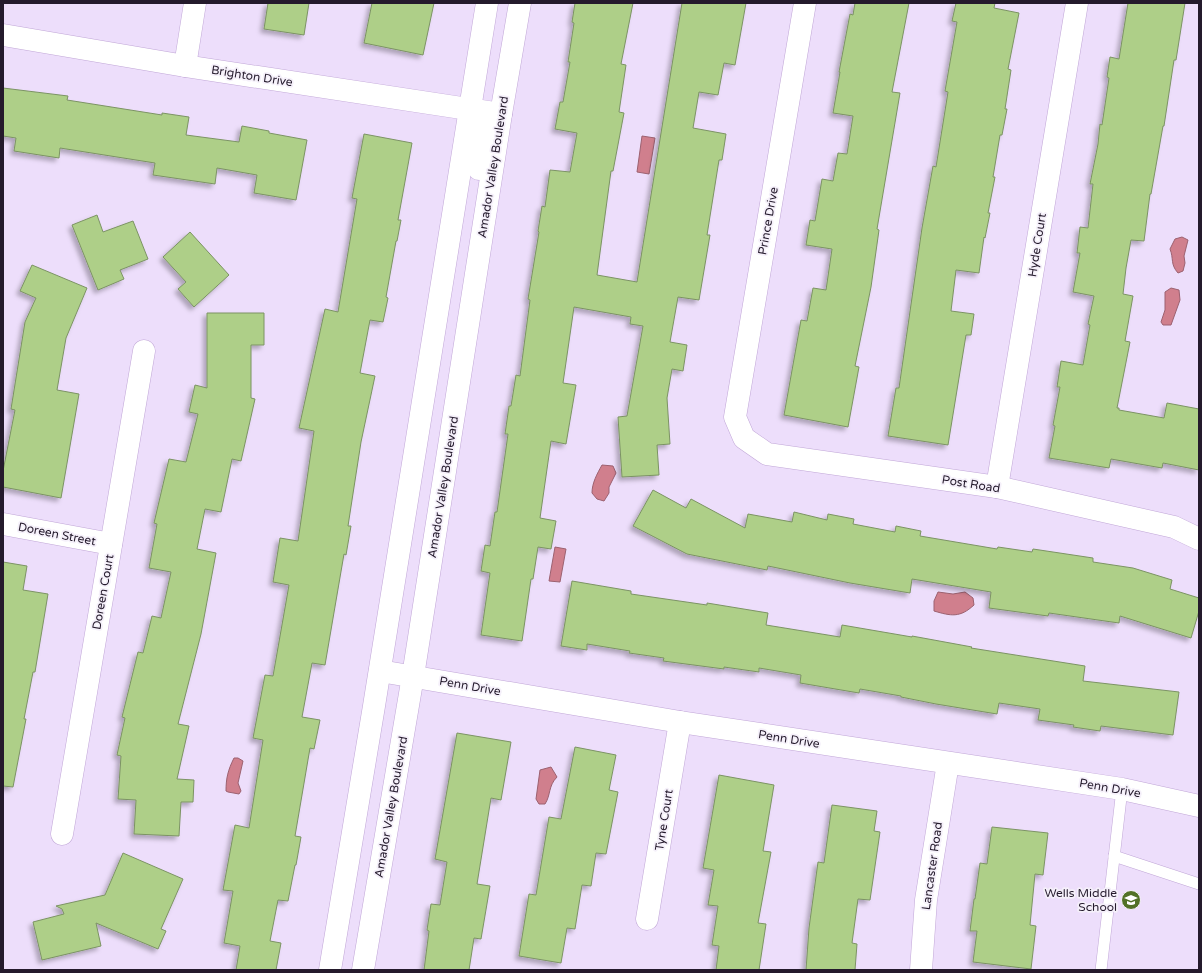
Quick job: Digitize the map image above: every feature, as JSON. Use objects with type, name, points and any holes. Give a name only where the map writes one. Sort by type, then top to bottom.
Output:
[{"type":"street","points":[[185,66],[194,3]]},
{"type":"street","points":[[330,970],[380,671],[487,3]]},
{"type":"street","name":"Amador Valley Boulevard","points":[[363,970],[413,676],[501,114],[520,3]]},
{"type":"street","name":"Prince Drive","points":[[744,438],[735,417],[804,3]]},
{"type":"street","name":"Hyde Court","points":[[997,487],[1077,3]]},
{"type":"street","name":"Brighton Drive","points":[[3,35],[185,66],[501,114]]},
{"type":"street","points":[[469,109],[481,131],[482,150],[460,281],[464,293],[473,297]]},
{"type":"street","name":"Doreen Court","points":[[62,834],[144,351]]},
{"type":"street","name":"Post Road","points":[[744,438],[767,454],[997,487],[1174,527],[1199,539]]},
{"type":"street","name":"Doreen Street","points":[[3,524],[112,544]]},
{"type":"street","name":"Penn Drive","points":[[380,671],[680,722],[1122,789],[1199,806]]},
{"type":"street","name":"Tyne Court","points":[[647,919],[680,722]]},
{"type":"street","name":"Lancaster Road","points":[[920,970],[926,900],[948,763]]},
{"type":"lane","points":[[1100,970],[1122,789]]},
{"type":"lane","points":[[1114,856],[1199,884]]},
{"type":"shaded area","points":[[642,136],[655,138],[649,174],[637,172]]},
{"type":"shaded area","points":[[1182,237],[1188,240],[1184,256],[1185,263],[1183,271],[1178,273],[1173,264],[1170,249],[1175,239]]},
{"type":"shaded area","points":[[1171,288],[1179,290],[1180,300],[1171,325],[1163,325],[1161,322],[1165,310],[1165,292]]},
{"type":"shaded area","points":[[602,465],[613,466],[616,473],[609,487],[609,493],[604,501],[597,499],[592,493],[594,482]]},
{"type":"shaded area","points":[[555,547],[566,549],[560,582],[549,581]]},
{"type":"shaded area","points":[[938,592],[953,594],[965,592],[973,598],[974,605],[964,612],[955,615],[934,611],[934,601]]},
{"type":"shaded area","points":[[234,758],[238,758],[243,761],[238,783],[241,791],[239,794],[226,791],[226,782],[230,766]]},
{"type":"shaded area","points":[[551,767],[557,777],[552,784],[545,804],[539,804],[536,799],[540,770]]},
{"type":"building","points":[[268,3],[309,3],[304,35],[264,29]]},
{"type":"building","points":[[372,3],[434,3],[423,55],[364,43]]},
{"type":"building","points":[[575,3],[633,3],[621,64],[626,65],[619,112],[624,113],[613,171],[611,171],[597,275],[637,282],[682,3],[746,3],[735,65],[724,63],[718,95],[699,92],[693,128],[726,134],[722,160],[719,160],[707,235],[710,235],[699,300],[678,297],[670,342],[687,345],[683,371],[672,369],[667,398],[670,444],[657,445],[659,475],[622,477],[618,417],[627,416],[643,326],[630,324],[631,317],[574,307],[563,383],[576,385],[566,444],[551,441],[540,518],[556,521],[551,549],[538,547],[533,579],[531,579],[522,641],[481,635],[490,573],[481,571],[485,545],[490,546],[495,512],[497,512],[508,434],[505,434],[509,406],[511,406],[516,375],[520,376],[530,300],[528,299],[542,206],[545,207],[550,170],[570,172],[577,133],[555,129],[560,102],[563,102],[570,62],[568,62],[574,23],[572,22]]},
{"type":"building","points":[[855,3],[909,3],[892,92],[900,93],[877,229],[879,230],[871,287],[855,366],[859,367],[848,427],[784,415],[801,320],[807,321],[813,288],[826,290],[832,249],[806,245],[810,220],[815,221],[822,179],[833,181],[838,153],[847,154],[853,116],[833,113],[850,14],[853,15]]},
{"type":"building","points":[[956,3],[995,3],[994,8],[1019,13],[1008,69],[1011,70],[1005,109],[1007,109],[1002,135],[1000,135],[993,177],[995,177],[988,213],[990,213],[985,238],[984,237],[979,273],[956,270],[951,311],[974,314],[971,335],[966,335],[948,445],[888,436],[896,388],[899,388],[922,228],[933,166],[936,167],[948,92],[945,91],[957,22],[952,21]]},
{"type":"building","points":[[1128,3],[1185,3],[1176,60],[1174,60],[1164,126],[1150,194],[1144,241],[1131,240],[1126,268],[1123,294],[1133,296],[1125,341],[1130,342],[1117,408],[1119,408],[1119,410],[1164,418],[1167,403],[1199,409],[1199,470],[1163,463],[1162,468],[1111,459],[1109,468],[1049,458],[1060,387],[1057,387],[1061,361],[1083,365],[1090,325],[1088,324],[1094,296],[1073,292],[1080,253],[1077,253],[1080,227],[1088,228],[1093,184],[1090,184],[1098,144],[1100,124],[1102,125],[1109,78],[1107,77],[1110,57],[1119,59]]},
{"type":"building","points":[[3,88],[68,96],[67,100],[162,115],[162,113],[189,117],[186,135],[239,142],[242,126],[307,140],[296,200],[254,193],[257,175],[217,168],[215,184],[153,175],[155,163],[60,148],[59,158],[14,151],[16,138],[3,136]]},
{"type":"building","points":[[364,134],[412,143],[398,220],[401,220],[386,297],[388,298],[383,322],[370,320],[360,373],[375,376],[361,442],[348,526],[351,526],[346,555],[344,554],[325,665],[312,663],[302,717],[320,720],[314,749],[310,748],[295,836],[301,837],[288,901],[278,900],[270,941],[281,943],[276,970],[236,970],[240,946],[224,943],[233,891],[223,890],[235,825],[249,828],[263,740],[253,738],[265,675],[273,676],[289,585],[273,582],[280,538],[298,541],[314,431],[299,428],[325,309],[338,312],[357,199],[352,198]]},
{"type":"building","points":[[97,215],[103,232],[133,221],[148,259],[120,270],[124,279],[98,290],[72,225]]},
{"type":"building","points":[[190,232],[229,275],[194,307],[178,289],[186,282],[163,257]]},
{"type":"building","points":[[32,265],[87,288],[66,338],[57,390],[79,394],[61,498],[3,487],[3,471],[15,410],[11,409],[25,322],[36,298],[20,291]]},
{"type":"building","points":[[207,313],[264,313],[264,345],[251,345],[251,398],[255,399],[241,461],[232,459],[221,512],[205,509],[197,549],[216,553],[201,634],[178,724],[189,726],[177,779],[194,780],[193,802],[181,802],[179,836],[134,834],[136,800],[118,799],[121,756],[117,755],[125,718],[122,717],[138,652],[143,653],[152,616],[161,618],[171,572],[149,568],[157,524],[154,523],[169,459],[186,462],[198,414],[189,412],[195,385],[207,388]]},
{"type":"building","points":[[653,490],[686,508],[691,499],[745,528],[748,514],[792,522],[794,512],[827,520],[828,514],[854,519],[853,524],[895,532],[896,526],[921,531],[920,536],[997,549],[998,547],[1032,552],[1033,549],[1093,558],[1093,562],[1133,568],[1172,580],[1170,589],[1199,598],[1199,611],[1191,638],[1120,616],[1119,623],[1049,613],[1048,616],[989,608],[991,592],[912,579],[910,593],[850,583],[768,566],[767,570],[687,554],[633,526]]},
{"type":"building","points":[[3,562],[27,566],[23,590],[48,594],[35,672],[33,672],[24,719],[26,719],[13,787],[3,786]]},
{"type":"building","points":[[572,581],[631,591],[631,594],[707,605],[707,603],[768,613],[766,625],[840,637],[842,625],[912,636],[972,647],[971,648],[1085,666],[1083,681],[1179,692],[1173,735],[1101,726],[1100,731],[1073,727],[1074,725],[1038,720],[1040,709],[999,703],[997,714],[860,689],[859,693],[800,683],[801,675],[759,668],[759,672],[663,661],[664,658],[629,653],[630,651],[587,644],[587,650],[561,646]]},
{"type":"building","points":[[457,733],[511,742],[501,800],[491,798],[477,884],[490,886],[481,939],[474,938],[469,970],[424,970],[429,931],[427,930],[431,904],[440,905],[447,862],[435,859]]},
{"type":"building","points":[[575,747],[616,755],[609,790],[618,792],[606,854],[596,853],[591,886],[582,885],[575,929],[567,928],[561,963],[519,956],[529,894],[536,895],[549,817],[561,819]]},
{"type":"building","points":[[719,775],[774,785],[763,851],[771,852],[758,923],[766,924],[759,970],[716,970],[719,946],[712,945],[718,906],[708,905],[714,870],[703,868]]},
{"type":"building","points":[[832,805],[877,811],[874,831],[880,832],[870,900],[858,899],[852,943],[857,944],[855,970],[806,970],[809,928],[818,862],[824,863]]},
{"type":"building","points":[[992,827],[1048,833],[1043,875],[1035,874],[1030,925],[1036,926],[1031,969],[973,962],[977,931],[970,931],[974,899],[980,863],[987,864]]},
{"type":"building","points":[[123,853],[183,879],[161,929],[166,931],[158,949],[96,923],[101,946],[42,960],[33,922],[64,914],[62,909],[56,906],[105,895]]},
{"type":"place","name":"Wells Middle School","points":[[1131,900]]}]
